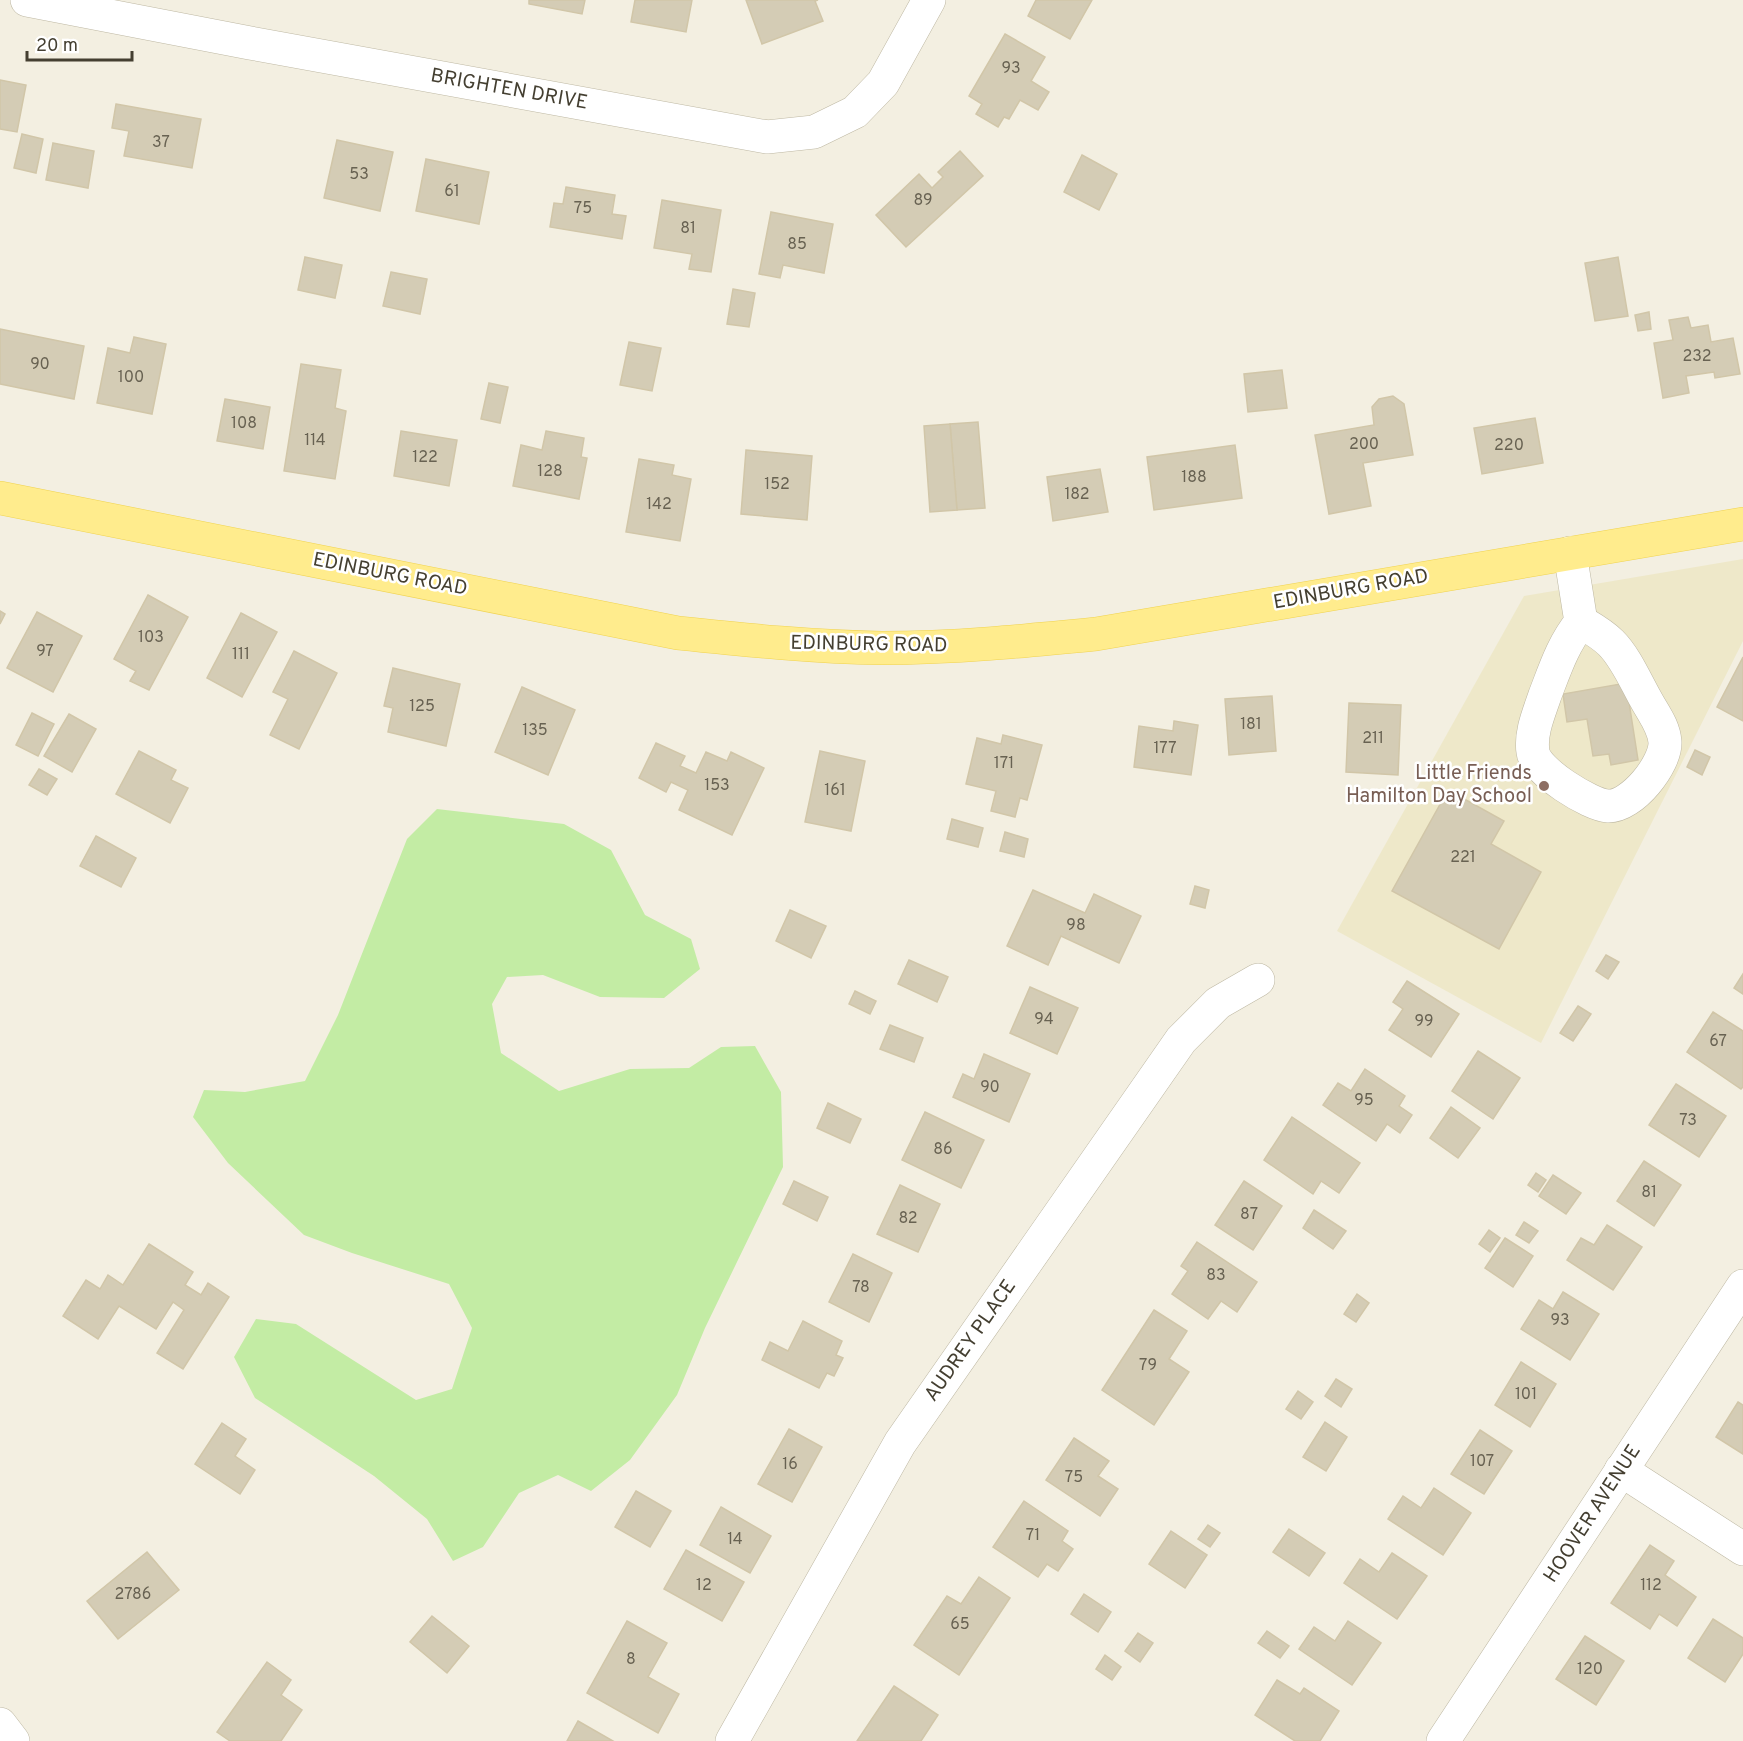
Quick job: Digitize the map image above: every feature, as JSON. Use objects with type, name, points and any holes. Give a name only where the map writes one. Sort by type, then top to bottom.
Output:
[{"type":"main road","name":"EDINBURG ROAD","points":[[0,498],[678,633],[776,644],[883,648],[990,645],[1096,634],[1743,524]]},
{"type":"street","name":"BRIGHTEN DRIVE","points":[[27,0],[767,137],[814,132],[855,112],[883,83],[928,0]]},
{"type":"street","points":[[1570,553],[1581,622],[1606,639],[1620,655],[1662,728],[1665,744],[1660,762],[1650,778],[1624,801],[1609,806],[1585,798],[1565,786],[1547,772],[1533,756],[1532,739],[1560,653],[1569,636],[1581,622]]},
{"type":"street","name":"AUDREY PLACE","points":[[732,1741],[900,1443],[1181,1040],[1218,1003],[1258,980]]},
{"type":"street","name":"HOOVER AVENUE","points":[[1443,1741],[1743,1286]]},
{"type":"street","points":[[1621,1470],[1743,1549]]},
{"type":"street","points":[[0,1724],[13,1741]]},
{"type":"shaded area","name":"Little Friends Hamilton Day School","points":[[1743,559],[1743,641],[1541,1043],[1337,931],[1524,596]]},
{"type":"green space","points":[[437,809],[564,824],[611,850],[645,915],[691,939],[700,969],[664,998],[600,997],[543,975],[507,977],[492,1004],[501,1053],[559,1091],[630,1069],[689,1068],[721,1047],[755,1046],[781,1092],[783,1167],[705,1328],[677,1395],[630,1460],[591,1491],[558,1475],[519,1493],[483,1547],[453,1561],[427,1519],[374,1476],[255,1398],[234,1357],[256,1319],[296,1324],[416,1400],[452,1389],[472,1328],[449,1284],[304,1235],[228,1163],[193,1117],[204,1090],[245,1092],[305,1081],[338,1015],[407,839]]},
{"type":"building","points":[[529,0],[585,0],[582,14],[529,4]]},
{"type":"building","points":[[635,0],[692,0],[686,32],[631,22]]},
{"type":"building","points":[[746,0],[818,0],[815,1],[823,21],[762,44]]},
{"type":"building","points":[[1036,0],[1092,0],[1070,39],[1028,16]]},
{"type":"building","points":[[1005,34],[1045,57],[1031,81],[1049,92],[1038,110],[1020,100],[1009,119],[1004,117],[998,127],[976,114],[982,104],[969,96]]},
{"type":"building","points":[[0,80],[26,85],[17,132],[0,129]]},
{"type":"building","points":[[116,104],[201,119],[192,168],[124,156],[129,131],[112,128]]},
{"type":"building","points":[[22,134],[43,139],[36,173],[14,168]]},
{"type":"building","points":[[337,140],[393,152],[380,211],[324,198]]},
{"type":"building","points":[[53,143],[94,151],[88,188],[46,180]]},
{"type":"building","points":[[960,151],[983,176],[906,247],[876,215],[919,174],[932,188],[943,177],[938,172]]},
{"type":"building","points":[[1082,155],[1117,174],[1099,210],[1064,192]]},
{"type":"building","points":[[426,159],[489,172],[479,224],[416,211]]},
{"type":"building","points":[[566,187],[615,195],[612,214],[626,216],[622,239],[550,227],[554,203],[563,204]]},
{"type":"building","points":[[662,200],[721,210],[711,272],[689,269],[692,254],[654,248]]},
{"type":"building","points":[[771,212],[833,224],[824,273],[783,265],[780,278],[759,274]]},
{"type":"building","points":[[305,257],[342,265],[335,298],[298,290]]},
{"type":"building","points":[[1618,257],[1628,316],[1595,321],[1585,263]]},
{"type":"building","points":[[391,272],[427,279],[420,314],[383,306]]},
{"type":"building","points":[[733,289],[755,293],[749,327],[727,324]]},
{"type":"building","points":[[1649,312],[1651,329],[1638,331],[1635,315]]},
{"type":"building","points":[[1688,317],[1691,328],[1708,325],[1711,342],[1733,338],[1740,374],[1715,378],[1714,372],[1686,376],[1689,393],[1663,398],[1654,343],[1673,340],[1669,320]]},
{"type":"building","points":[[0,329],[84,346],[74,399],[0,384]]},
{"type":"building","points":[[134,337],[166,344],[152,414],[97,403],[108,348],[130,353]]},
{"type":"building","points":[[629,342],[661,348],[652,391],[620,385]]},
{"type":"building","points":[[301,364],[341,370],[335,408],[346,411],[335,479],[284,471]]},
{"type":"building","points":[[1282,370],[1287,408],[1248,412],[1244,374]]},
{"type":"building","points":[[489,383],[508,387],[500,423],[481,419]]},
{"type":"building","points":[[1393,396],[1404,404],[1413,455],[1363,463],[1371,506],[1329,514],[1315,435],[1374,425],[1372,407],[1379,399]]},
{"type":"building","points":[[225,399],[270,407],[263,449],[217,441]]},
{"type":"building","points":[[1535,418],[1543,463],[1482,474],[1474,428]]},
{"type":"building","points":[[978,422],[985,508],[957,510],[950,424]]},
{"type":"building","points":[[950,424],[957,510],[930,512],[924,426]]},
{"type":"building","points":[[401,431],[457,440],[449,486],[394,476]]},
{"type":"building","points":[[546,431],[584,438],[581,457],[587,458],[579,499],[513,486],[521,445],[542,450]]},
{"type":"building","points":[[1235,445],[1242,498],[1154,510],[1147,457]]},
{"type":"building","points":[[746,450],[812,456],[807,520],[741,514]]},
{"type":"building","points":[[639,459],[674,465],[672,475],[691,479],[680,541],[626,532]]},
{"type":"building","points":[[1100,469],[1108,512],[1053,521],[1047,477]]},
{"type":"building","points":[[148,595],[188,617],[149,690],[130,681],[136,671],[114,659]]},
{"type":"building","points":[[0,611],[5,614],[0,624]]},
{"type":"building","points":[[37,612],[82,636],[53,692],[7,668]]},
{"type":"building","points":[[241,613],[277,632],[242,697],[207,678]]},
{"type":"building","points":[[294,651],[337,673],[299,749],[270,735],[288,699],[273,692]]},
{"type":"building","points":[[1743,657],[1743,721],[1717,707]]},
{"type":"building","points":[[393,668],[460,684],[446,746],[388,732],[393,708],[384,706]]},
{"type":"building","points":[[1626,683],[1638,760],[1611,765],[1609,754],[1593,756],[1587,719],[1567,722],[1563,694]]},
{"type":"building","points":[[522,687],[575,710],[548,775],[495,752]]},
{"type":"building","points":[[1272,696],[1276,751],[1229,755],[1225,699]]},
{"type":"building","points":[[1349,703],[1401,705],[1398,775],[1346,772]]},
{"type":"building","points":[[32,713],[54,724],[38,756],[16,745]]},
{"type":"building","points":[[69,714],[96,729],[72,772],[44,756]]},
{"type":"building","points":[[1174,721],[1198,725],[1191,775],[1134,767],[1139,726],[1173,731]]},
{"type":"building","points":[[1003,735],[1042,745],[1027,800],[1020,798],[1015,817],[991,811],[996,791],[966,784],[977,738],[1001,744]]},
{"type":"building","points":[[656,743],[685,756],[680,766],[696,773],[706,752],[727,761],[731,752],[764,768],[732,835],[679,810],[688,790],[671,782],[666,792],[639,778]]},
{"type":"building","points":[[1695,750],[1710,757],[1702,775],[1687,767]]},
{"type":"building","points":[[139,751],[176,770],[171,780],[188,788],[170,823],[116,794]]},
{"type":"building","points":[[820,751],[865,761],[851,831],[805,822]]},
{"type":"building","points":[[39,769],[57,779],[47,795],[29,785]]},
{"type":"building","points":[[1448,790],[1504,821],[1491,844],[1541,872],[1499,949],[1392,891]]},
{"type":"building","points":[[952,819],[983,828],[978,847],[947,839]]},
{"type":"building","points":[[1005,832],[1028,839],[1024,857],[1000,851]]},
{"type":"building","points":[[96,836],[136,858],[121,887],[80,866]]},
{"type":"building","points":[[1195,886],[1209,890],[1205,908],[1190,904]]},
{"type":"building","points":[[1033,890],[1085,913],[1094,894],[1141,916],[1119,963],[1061,936],[1048,965],[1007,946]]},
{"type":"building","points":[[790,910],[826,926],[811,958],[776,941]]},
{"type":"building","points":[[1606,955],[1619,962],[1608,979],[1596,971]]},
{"type":"building","points":[[909,960],[948,977],[937,1002],[898,984]]},
{"type":"building","points":[[1743,974],[1743,994],[1734,988]]},
{"type":"building","points":[[1407,981],[1459,1014],[1431,1057],[1389,1030],[1403,1009],[1393,1002]]},
{"type":"building","points":[[1030,987],[1078,1008],[1057,1054],[1010,1033]]},
{"type":"building","points":[[855,991],[876,1001],[870,1014],[849,1004]]},
{"type":"building","points":[[1578,1006],[1591,1014],[1573,1041],[1560,1033]]},
{"type":"building","points":[[1713,1012],[1743,1031],[1743,1087],[1741,1089],[1687,1052]]},
{"type":"building","points":[[890,1025],[923,1038],[914,1062],[880,1049]]},
{"type":"building","points":[[1478,1051],[1520,1078],[1493,1119],[1452,1091]]},
{"type":"building","points":[[984,1054],[1030,1074],[1009,1122],[953,1097],[963,1074],[974,1079]]},
{"type":"building","points":[[1365,1069],[1405,1096],[1399,1106],[1412,1115],[1400,1133],[1387,1124],[1376,1141],[1323,1105],[1338,1083],[1351,1091]]},
{"type":"building","points":[[1676,1084],[1726,1116],[1699,1157],[1649,1125]]},
{"type":"building","points":[[828,1103],[861,1119],[850,1143],[817,1128]]},
{"type":"building","points":[[1451,1107],[1480,1128],[1458,1158],[1430,1138]]},
{"type":"building","points":[[925,1112],[984,1140],[961,1188],[902,1160]]},
{"type":"building","points":[[1292,1117],[1360,1163],[1339,1193],[1321,1181],[1313,1194],[1264,1160]]},
{"type":"building","points":[[1644,1161],[1681,1185],[1654,1226],[1617,1201]]},
{"type":"building","points":[[1536,1173],[1546,1180],[1538,1192],[1528,1185]]},
{"type":"building","points":[[1553,1175],[1581,1193],[1566,1214],[1539,1196]]},
{"type":"building","points":[[794,1181],[828,1197],[817,1221],[783,1204]]},
{"type":"building","points":[[1244,1181],[1282,1206],[1253,1250],[1215,1225]]},
{"type":"building","points":[[900,1185],[940,1204],[918,1252],[877,1234]]},
{"type":"building","points":[[1314,1210],[1346,1231],[1333,1249],[1303,1228]]},
{"type":"building","points":[[1524,1222],[1538,1231],[1529,1243],[1516,1235]]},
{"type":"building","points":[[1607,1225],[1642,1247],[1613,1290],[1567,1260],[1581,1238],[1594,1245]]},
{"type":"building","points":[[1489,1230],[1500,1238],[1490,1252],[1479,1244]]},
{"type":"building","points":[[1505,1238],[1533,1256],[1513,1287],[1485,1268]]},
{"type":"building","points":[[1197,1242],[1257,1282],[1237,1312],[1221,1301],[1208,1319],[1172,1294],[1188,1271],[1181,1266]]},
{"type":"building","points":[[149,1244],[193,1272],[185,1285],[201,1295],[208,1283],[229,1297],[183,1369],[157,1353],[184,1310],[173,1302],[156,1329],[119,1306],[98,1339],[63,1316],[86,1280],[100,1289],[108,1275],[123,1285]]},
{"type":"building","points":[[853,1254],[892,1273],[869,1322],[829,1302]]},
{"type":"building","points":[[1563,1292],[1599,1314],[1570,1360],[1521,1329],[1539,1300],[1553,1309]]},
{"type":"building","points":[[1357,1294],[1369,1303],[1356,1322],[1344,1314]]},
{"type":"building","points":[[1154,1310],[1187,1331],[1169,1359],[1189,1372],[1154,1425],[1102,1390]]},
{"type":"building","points":[[803,1321],[842,1341],[836,1355],[843,1358],[834,1376],[827,1373],[819,1388],[762,1360],[770,1342],[788,1351]]},
{"type":"building","points":[[1521,1362],[1556,1384],[1530,1427],[1495,1405]]},
{"type":"building","points":[[1336,1379],[1352,1389],[1341,1407],[1325,1396]]},
{"type":"building","points":[[1298,1391],[1313,1402],[1301,1419],[1286,1409]]},
{"type":"building","points":[[1738,1402],[1743,1405],[1743,1454],[1716,1437]]},
{"type":"building","points":[[1325,1422],[1347,1437],[1326,1471],[1303,1457]]},
{"type":"building","points":[[222,1423],[246,1439],[235,1456],[255,1470],[240,1494],[195,1464]]},
{"type":"building","points":[[789,1429],[822,1447],[792,1502],[758,1484]]},
{"type":"building","points":[[1480,1430],[1512,1451],[1484,1494],[1451,1474]]},
{"type":"building","points":[[1074,1438],[1109,1461],[1098,1476],[1118,1489],[1100,1516],[1046,1480]]},
{"type":"building","points":[[1434,1488],[1471,1513],[1443,1555],[1388,1519],[1403,1496],[1421,1508]]},
{"type":"building","points":[[636,1491],[671,1511],[650,1547],[615,1527]]},
{"type":"building","points":[[1024,1501],[1068,1531],[1062,1541],[1073,1549],[1058,1571],[1047,1564],[1038,1577],[993,1547]]},
{"type":"building","points":[[721,1507],[771,1536],[750,1573],[700,1545]]},
{"type":"building","points":[[1208,1525],[1220,1533],[1210,1547],[1198,1539]]},
{"type":"building","points":[[1289,1529],[1325,1553],[1309,1576],[1273,1552]]},
{"type":"building","points":[[1171,1531],[1207,1555],[1185,1588],[1149,1564]]},
{"type":"building","points":[[1650,1545],[1674,1561],[1665,1575],[1696,1597],[1677,1626],[1659,1614],[1650,1629],[1611,1603]]},
{"type":"building","points":[[686,1550],[744,1582],[722,1621],[664,1589]]},
{"type":"building","points":[[147,1552],[179,1590],[118,1639],[87,1601]]},
{"type":"building","points":[[1392,1553],[1427,1576],[1397,1619],[1344,1583],[1360,1559],[1379,1572]]},
{"type":"building","points":[[979,1577],[1010,1598],[959,1675],[914,1645],[947,1596],[961,1604]]},
{"type":"building","points":[[1084,1594],[1111,1612],[1098,1632],[1071,1614]]},
{"type":"building","points":[[432,1616],[469,1646],[447,1673],[410,1642]]},
{"type":"building","points":[[1713,1619],[1743,1638],[1743,1654],[1725,1682],[1688,1658]]},
{"type":"building","points":[[627,1621],[667,1643],[648,1677],[679,1694],[658,1733],[587,1693]]},
{"type":"building","points":[[1348,1621],[1381,1643],[1352,1685],[1299,1649],[1314,1627],[1335,1641]]},
{"type":"building","points":[[1267,1631],[1289,1646],[1280,1658],[1258,1643]]},
{"type":"building","points":[[1138,1633],[1153,1643],[1140,1662],[1125,1651]]},
{"type":"building","points":[[1585,1636],[1624,1661],[1596,1705],[1556,1679]]},
{"type":"building","points":[[1105,1655],[1121,1667],[1112,1680],[1096,1669]]},
{"type":"building","points":[[267,1662],[291,1680],[281,1695],[302,1710],[281,1741],[230,1741],[217,1732]]},
{"type":"building","points":[[1277,1680],[1300,1694],[1304,1688],[1339,1711],[1320,1741],[1295,1741],[1255,1715]]},
{"type":"building","points":[[894,1686],[938,1715],[921,1741],[857,1741]]},
{"type":"building","points":[[578,1721],[613,1741],[567,1741]]},
{"type":"place","name":"Little Friends Hamilton Day School","points":[[1544,786]]}]
